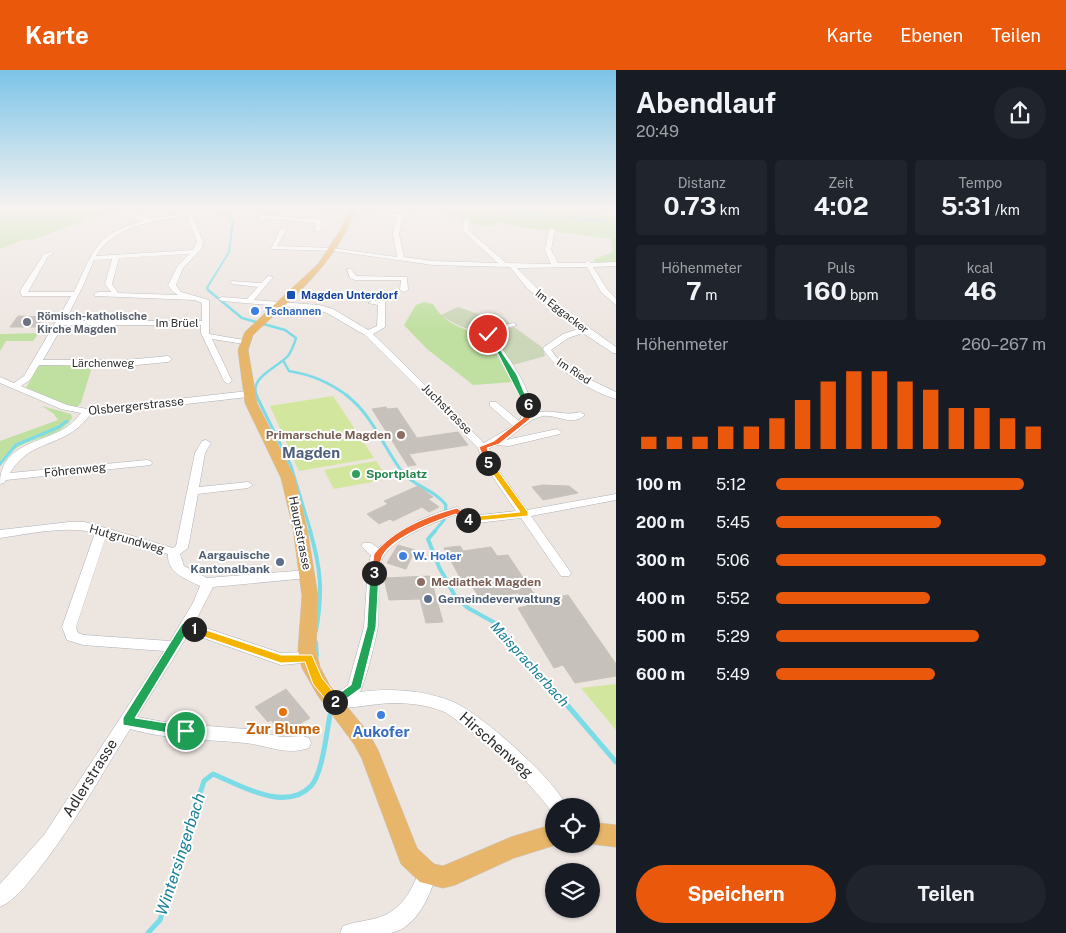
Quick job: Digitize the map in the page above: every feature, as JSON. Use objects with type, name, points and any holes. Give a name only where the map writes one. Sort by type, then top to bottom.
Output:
[{"type":"main road","points":[[244,342],[260,323],[317,271],[334,251]]},
{"type":"main road","name":"Hauptstrasse","points":[[244,342],[243,358],[248,394],[254,412],[288,478],[300,528],[310,596],[308,658],[317,681],[350,722],[371,756],[409,856],[428,874]]},
{"type":"main road","points":[[600,834],[616,836]]},
{"type":"main road","points":[[428,874],[443,877],[455,874],[518,846],[545,838]]},
{"type":"street","points":[[15,386],[27,378],[37,362],[76,294],[98,249]]},
{"type":"street","points":[[189,297],[176,292],[172,285],[180,267],[197,249]]},
{"type":"street","points":[[299,249],[334,251],[433,263],[556,266],[616,264]]},
{"type":"street","points":[[399,249],[401,259]]},
{"type":"street","name":"Im Eggacker","points":[[489,249],[586,330],[616,351]]},
{"type":"street","points":[[548,249],[556,266]]},
{"type":"street","points":[[93,258],[194,252]]},
{"type":"street","points":[[51,254],[46,255],[24,291],[25,294],[76,294]]},
{"type":"street","points":[[116,257],[108,284],[116,295]]},
{"type":"street","points":[[380,279],[381,257]]},
{"type":"street","points":[[588,264],[604,290],[616,303]]},
{"type":"street","points":[[349,270],[354,278],[405,278],[404,290]]},
{"type":"street","points":[[249,301],[270,277]]},
{"type":"street","points":[[234,282],[263,285]]},
{"type":"street","points":[[98,294],[202,299],[206,302],[205,333],[208,336],[212,352],[228,381]]},
{"type":"street","name":"Juchstrasse","points":[[222,299],[324,308],[368,333],[483,447],[489,464],[565,573]]},
{"type":"street","points":[[368,333],[381,327],[382,303],[372,304]]},
{"type":"street","name":"Im Brüel","points":[[59,322],[204,323]]},
{"type":"street","points":[[514,325],[486,332],[514,375],[526,401],[529,410],[522,422]]},
{"type":"street","name":"Im Ried","points":[[586,330],[577,330],[554,343],[547,349],[550,356],[571,372],[616,396]]},
{"type":"street","points":[[208,336],[244,342]]},
{"type":"street","name":"Lärchenweg","points":[[37,362],[126,363],[168,360]]},
{"type":"street","name":"Olsbergerstrasse","points":[[0,380],[71,410],[87,412],[248,394]]},
{"type":"street","points":[[493,404],[522,422]]},
{"type":"street","points":[[1,478],[15,457],[25,449],[70,430],[87,412]]},
{"type":"street","points":[[483,447],[496,442],[522,422],[543,413],[573,418],[580,415]]},
{"type":"street","points":[[496,442],[510,443],[556,432]]},
{"type":"street","points":[[174,552],[182,548],[200,453],[206,443]]},
{"type":"street","name":"Föhrenweg","points":[[1,478],[147,463]]},
{"type":"street","points":[[192,491],[248,485]]},
{"type":"street","points":[[334,703],[355,688],[372,627],[373,550],[442,514],[457,511],[468,520],[525,514],[616,497]]},
{"type":"street","name":"Hutgrundweg","points":[[0,534],[85,526],[174,552],[173,559],[182,572],[206,583]]},
{"type":"street","points":[[102,531],[69,627],[72,636],[83,640],[156,644],[174,647]]},
{"type":"street","points":[[206,583],[308,574]]},
{"type":"street","name":"Adlerstrasse","points":[[0,897],[17,881],[50,841],[127,722],[144,690],[174,647],[207,588],[206,583]]},
{"type":"street","points":[[186,627],[281,659],[308,658]]},
{"type":"street","name":"Hirschenweg","points":[[334,703],[370,696],[414,697],[450,707],[483,730],[527,770],[551,798]]},
{"type":"street","points":[[127,722],[224,736],[247,736],[290,747],[303,743]]},
{"type":"street","points":[[350,933],[381,931],[406,915],[421,894],[428,874]]},
{"type":"green space","points":[[613,249],[616,249],[616,263],[596,262],[593,260],[613,252]]},
{"type":"green space","points":[[424,302],[433,304],[443,317],[456,325],[486,336],[512,382],[473,385],[427,349],[404,325],[416,305]]},
{"type":"green space","points":[[458,307],[484,316],[495,313],[511,324],[474,329],[459,326],[441,315]]},
{"type":"green space","points":[[514,327],[543,348],[545,356],[513,365],[492,331]]},
{"type":"green space","points":[[39,333],[33,341],[6,341],[0,351],[0,334]]},
{"type":"green space","points":[[43,365],[86,365],[91,370],[81,403],[76,408],[26,388],[38,367]]},
{"type":"green space","points":[[333,396],[374,458],[299,471],[270,406]]},
{"type":"green space","points":[[42,406],[71,414],[72,418],[68,424],[56,432],[15,449],[0,466],[0,441],[58,420],[54,414]]},
{"type":"green space","name":"Sportplatz","points":[[376,461],[388,479],[334,489],[324,470]]},
{"type":"green space","points":[[616,684],[616,730],[581,688]]},
{"type":"building","name":"Römisch-katholische Kirche Magden","points":[[18,316],[45,317],[36,327],[10,327]]},
{"type":"building","name":"Primarschule Magden","points":[[386,407],[388,409],[397,408],[417,438],[458,432],[468,445],[409,454],[416,465],[408,466],[372,409]]},
{"type":"building","points":[[543,485],[569,486],[578,493],[543,500],[532,487]]},
{"type":"building","points":[[418,486],[433,497],[428,499],[439,507],[429,512],[422,507],[393,521],[390,519],[379,524],[367,514],[388,504],[384,501]]},
{"type":"building","name":"W. Holer","points":[[398,545],[415,550],[406,569],[387,563]]},
{"type":"building","points":[[460,546],[463,551],[491,547],[497,556],[508,555],[538,600],[568,595],[616,664],[616,676],[575,683],[563,665],[554,668],[518,608],[527,606],[518,593],[480,599],[471,584],[464,585],[444,548]]},
{"type":"building","name":"Gemeindeverwaltung","points":[[430,576],[443,622],[426,623],[420,599],[389,600],[384,578]]},
{"type":"building","name":"Zur Blume","points":[[286,689],[310,718],[282,734],[271,720],[268,722],[255,707]]},
{"type":"waterway","points":[[209,291],[207,288],[229,249]]},
{"type":"waterway","points":[[209,291],[242,318],[285,330],[296,338],[288,356],[260,378],[255,390],[257,396]]},
{"type":"waterway","name":"Maispracherbach","points":[[284,362],[289,371],[320,380],[348,396]]},
{"type":"waterway","name":"Wintersingerbach","points":[[256,395],[291,466],[311,532]]},
{"type":"waterway","name":"Maispracherbach","points":[[346,395],[371,422],[403,473],[446,505],[444,520],[434,532]]},
{"type":"waterway","points":[[0,464],[16,445],[59,427],[67,421]]},
{"type":"waterway","name":"Wintersingerbach","points":[[310,531],[317,557],[320,581],[320,605],[316,631]]},
{"type":"waterway","name":"Maispracherbach","points":[[435,531],[428,539],[439,567],[455,596],[468,608],[497,624],[569,708]]},
{"type":"waterway","name":"Wintersingerbach","points":[[316,642],[317,656]]},
{"type":"waterway","name":"Maispracherbach","points":[[568,706],[616,762]]},
{"type":"waterway","name":"Wintersingerbach","points":[[148,933],[160,920],[204,781],[213,774],[262,794],[276,797],[289,797],[300,794],[311,786],[318,773],[324,752],[330,715]]},
{"type":"place","name":"Magden Unterdorf","points":[[291,295]]},
{"type":"place","name":"Tschannen","points":[[255,311]]},
{"type":"place","name":"Römisch-katholische Kirche Magden","points":[[27,322]]},
{"type":"place","name":"Primarschule Magden","points":[[401,435]]},
{"type":"place","name":"Sportplatz","points":[[356,474]]},
{"type":"place","name":"W. Holer","points":[[403,556]]},
{"type":"place","name":"Aargauische Kantonalbank","points":[[280,562]]},
{"type":"place","name":"Mediathek Magden","points":[[421,582]]},
{"type":"place","name":"Gemeindeverwaltung","points":[[428,599]]},
{"type":"place","name":"Zur Blume","points":[[283,712]]},
{"type":"place","name":"Aukofer","points":[[381,715]]},
{"type":"district","name":"Magden","points":[[311,453]]},
{"type":"route","points":[[186,731],[127,722],[144,690],[186,627],[221,637],[281,659],[308,658],[317,681],[334,703],[355,688],[372,627],[374,567],[378,554],[398,537],[427,520],[442,514],[457,511],[468,520],[525,514],[489,464],[483,447],[496,442],[526,419],[529,410],[514,375],[488,334]]}]
